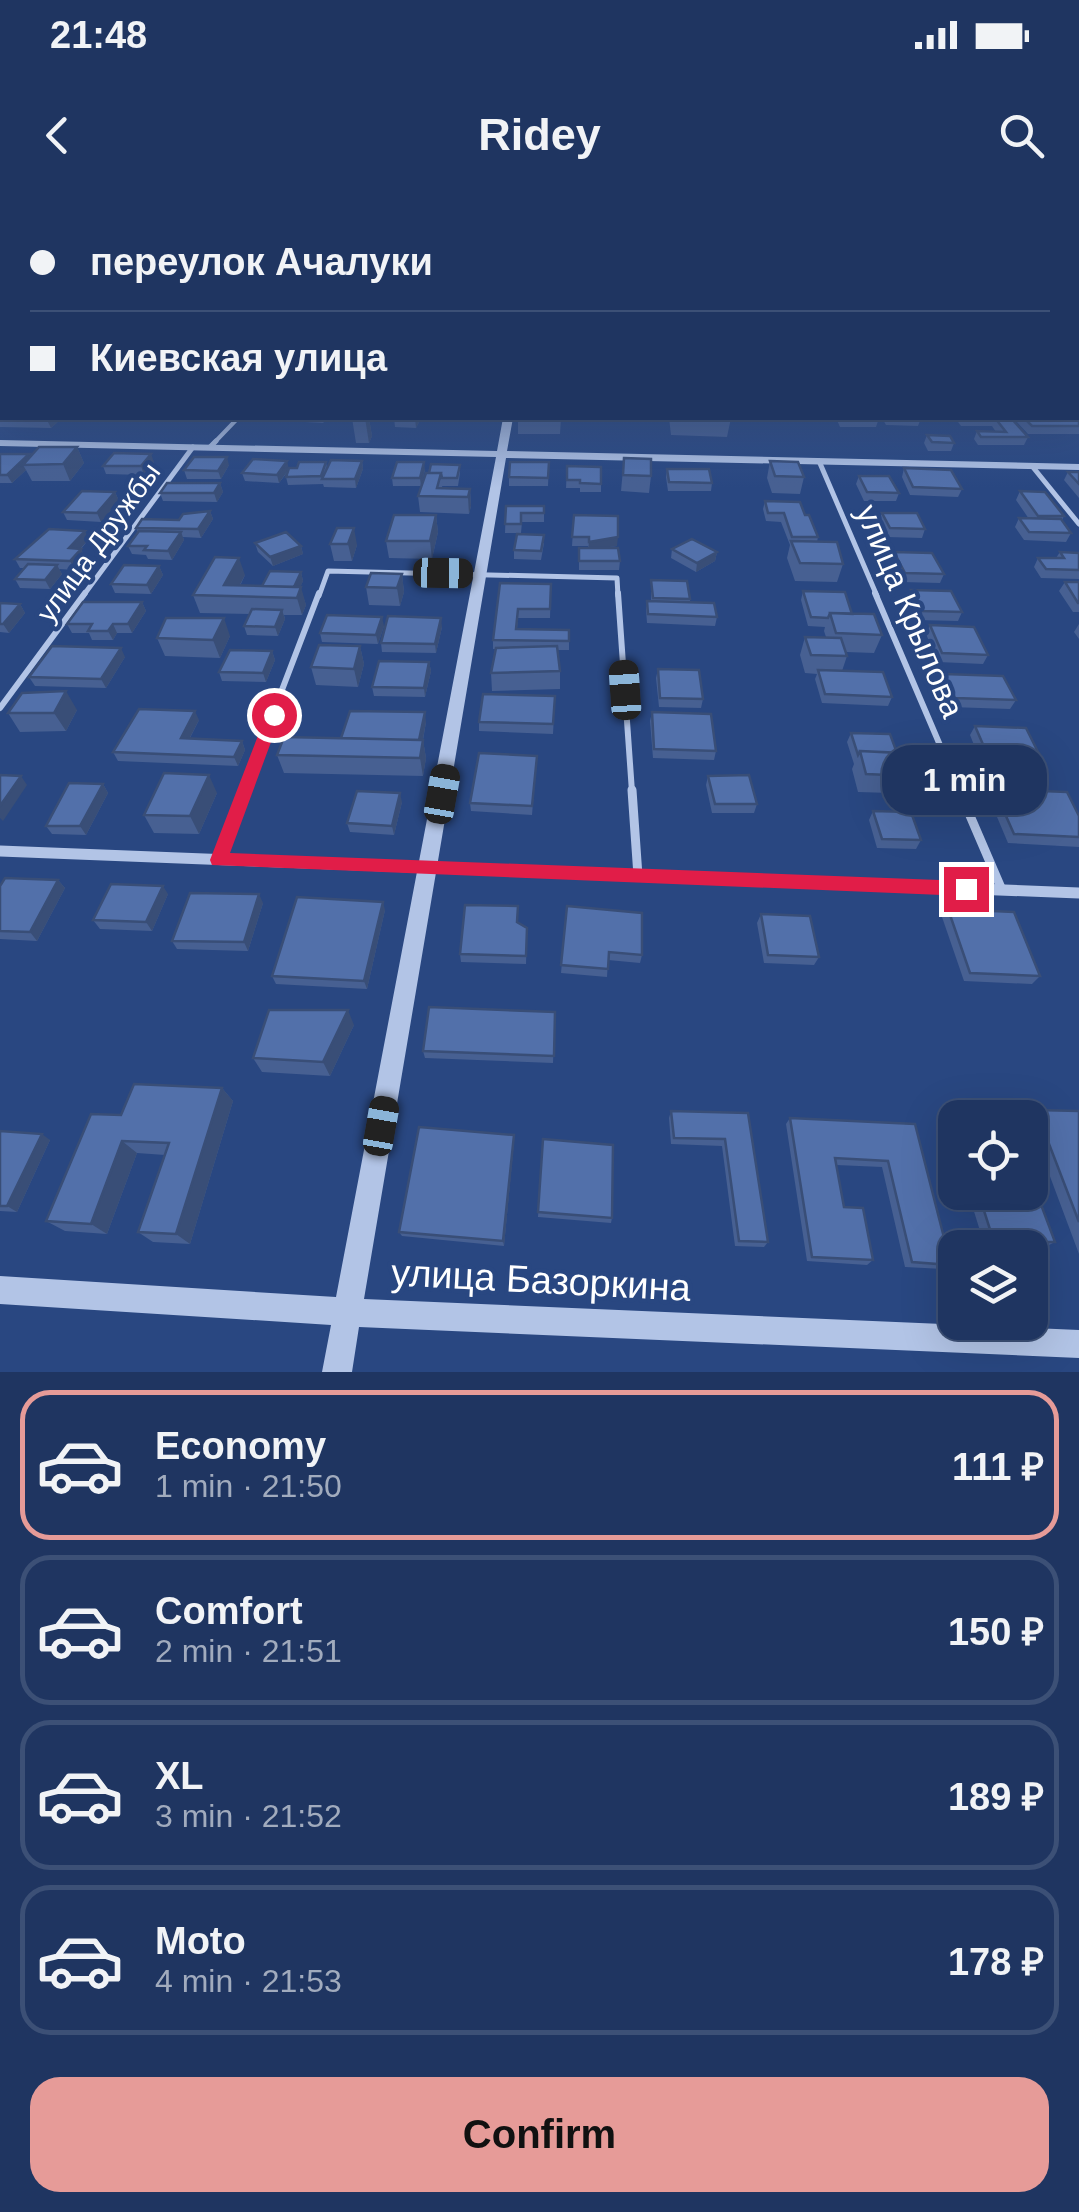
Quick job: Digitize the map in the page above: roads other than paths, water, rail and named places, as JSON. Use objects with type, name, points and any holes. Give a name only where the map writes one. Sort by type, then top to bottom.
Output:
[{"type":"street","points":[[337,1372],[508,420]]},
{"type":"street","points":[[0,443],[1079,467]]},
{"type":"street","points":[[0,851],[1079,893]]},
{"type":"street","name":"улица Базоркина","points":[[0,1290],[347,1312],[1079,1344]]},
{"type":"lane","points":[[210,448],[236,420]]},
{"type":"lane","name":"улица Дружбы","points":[[0,708],[193,447]]},
{"type":"lane","name":"улица Крылова","points":[[819,461],[1002,890]]},
{"type":"lane","points":[[1032,466],[1079,524]]},
{"type":"lane","points":[[218,860],[328,571],[617,578],[638,876]]}]
